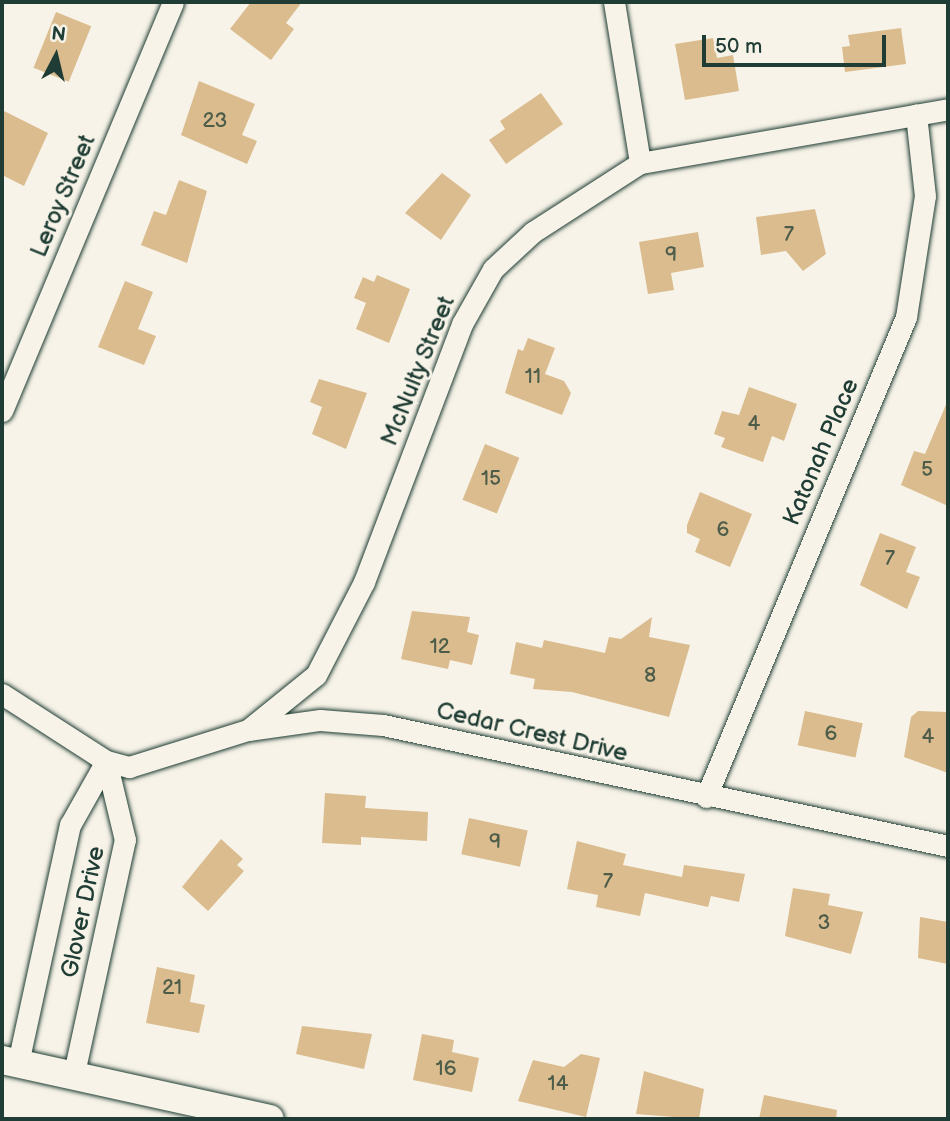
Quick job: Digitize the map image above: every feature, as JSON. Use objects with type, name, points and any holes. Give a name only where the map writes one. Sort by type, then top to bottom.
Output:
[{"type":"street","name":"Leroy Street","points":[[2,411],[173,2]]},
{"type":"street","points":[[614,2],[640,163]]},
{"type":"street","name":"McNulty Street","points":[[248,730],[316,676],[364,582],[462,324],[493,269],[581,197],[640,163],[948,109]]},
{"type":"street","name":"Katonah Place","points":[[706,797],[906,317],[925,196],[916,114]]},
{"type":"street","points":[[2,694],[106,761]]},
{"type":"street","name":"Cedar Crest Drive","points":[[106,761],[129,767],[248,730],[320,720],[383,725],[706,797],[948,846]]},
{"type":"street","name":"Glover Drive","points":[[10,1061],[69,825],[106,761]]},
{"type":"street","name":"Glover Drive","points":[[74,1073],[125,840],[106,761]]},
{"type":"street","points":[[10,1061],[74,1073],[270,1119]]},
{"type":"building","points":[[251,2],[302,2],[286,23],[294,29],[271,60],[230,29]]},
{"type":"building","points":[[56,12],[91,26],[69,82],[34,68]]},
{"type":"building","points":[[901,28],[906,64],[845,72],[842,47],[850,46],[848,35]]},
{"type":"building","points":[[713,38],[717,58],[733,55],[739,91],[685,100],[675,44]]},
{"type":"building","points":[[199,81],[255,104],[242,135],[257,141],[247,164],[181,135]]},
{"type":"building","points":[[541,93],[563,124],[506,164],[489,140],[505,129],[500,121]]},
{"type":"building","points":[[2,110],[48,133],[24,186],[2,175]]},
{"type":"building","points":[[442,173],[471,195],[441,240],[405,213]]},
{"type":"building","points":[[179,180],[207,191],[187,263],[141,245],[154,211],[166,215]]},
{"type":"building","points":[[815,209],[826,254],[803,271],[786,251],[761,255],[756,217]]},
{"type":"building","points":[[698,232],[704,267],[671,273],[674,290],[648,294],[639,242]]},
{"type":"building","points":[[377,275],[410,289],[389,343],[356,329],[366,303],[354,298],[363,277],[374,282]]},
{"type":"building","points":[[125,281],[153,292],[138,329],[156,336],[144,365],[98,347]]},
{"type":"building","points":[[528,338],[555,348],[545,374],[564,381],[571,393],[562,415],[505,393],[518,349],[523,351]]},
{"type":"building","points":[[319,379],[367,393],[346,449],[312,434],[322,407],[310,402]]},
{"type":"building","points":[[749,387],[797,404],[784,441],[772,436],[763,462],[721,447],[725,438],[714,434],[722,411],[739,415]]},
{"type":"building","points":[[948,400],[948,506],[901,485],[914,451],[925,454]]},
{"type":"building","points":[[485,444],[519,458],[497,513],[463,500]]},
{"type":"building","points":[[700,492],[752,514],[730,567],[695,552],[700,539],[687,533],[687,525]]},
{"type":"building","points":[[880,533],[916,547],[906,572],[920,577],[907,609],[860,585]]},
{"type":"building","points":[[412,611],[470,617],[467,632],[479,635],[472,665],[450,660],[448,669],[401,659]]},
{"type":"building","points":[[652,617],[649,637],[690,645],[669,717],[572,692],[533,689],[535,679],[510,674],[516,642],[542,648],[544,640],[605,653],[609,637],[621,639]]},
{"type":"building","points":[[805,711],[863,723],[855,758],[798,745]]},
{"type":"building","points":[[918,711],[948,712],[948,773],[904,757],[911,717]]},
{"type":"building","points":[[325,793],[366,796],[365,808],[428,812],[427,841],[361,837],[361,845],[322,843]]},
{"type":"building","points":[[469,818],[528,830],[520,867],[461,854]]},
{"type":"building","points":[[221,839],[243,859],[237,865],[244,871],[208,911],[182,887]]},
{"type":"building","points":[[577,841],[626,854],[623,865],[682,877],[684,865],[745,874],[739,902],[711,896],[708,907],[645,893],[640,916],[596,907],[598,895],[567,889]]},
{"type":"building","points":[[793,888],[830,894],[828,905],[863,912],[851,954],[785,936]]},
{"type":"building","points":[[920,917],[948,922],[948,964],[918,958]]},
{"type":"building","points":[[157,967],[195,975],[190,1002],[205,1005],[199,1033],[146,1023]]},
{"type":"building","points":[[302,1026],[372,1034],[364,1069],[296,1054]]},
{"type":"building","points":[[422,1034],[454,1040],[452,1052],[479,1058],[472,1092],[413,1080]]},
{"type":"building","points":[[581,1054],[600,1058],[586,1117],[518,1101],[533,1060],[564,1067]]},
{"type":"building","points":[[644,1071],[704,1089],[699,1119],[636,1114]]},
{"type":"building","points":[[764,1095],[837,1110],[836,1119],[759,1119]]}]
